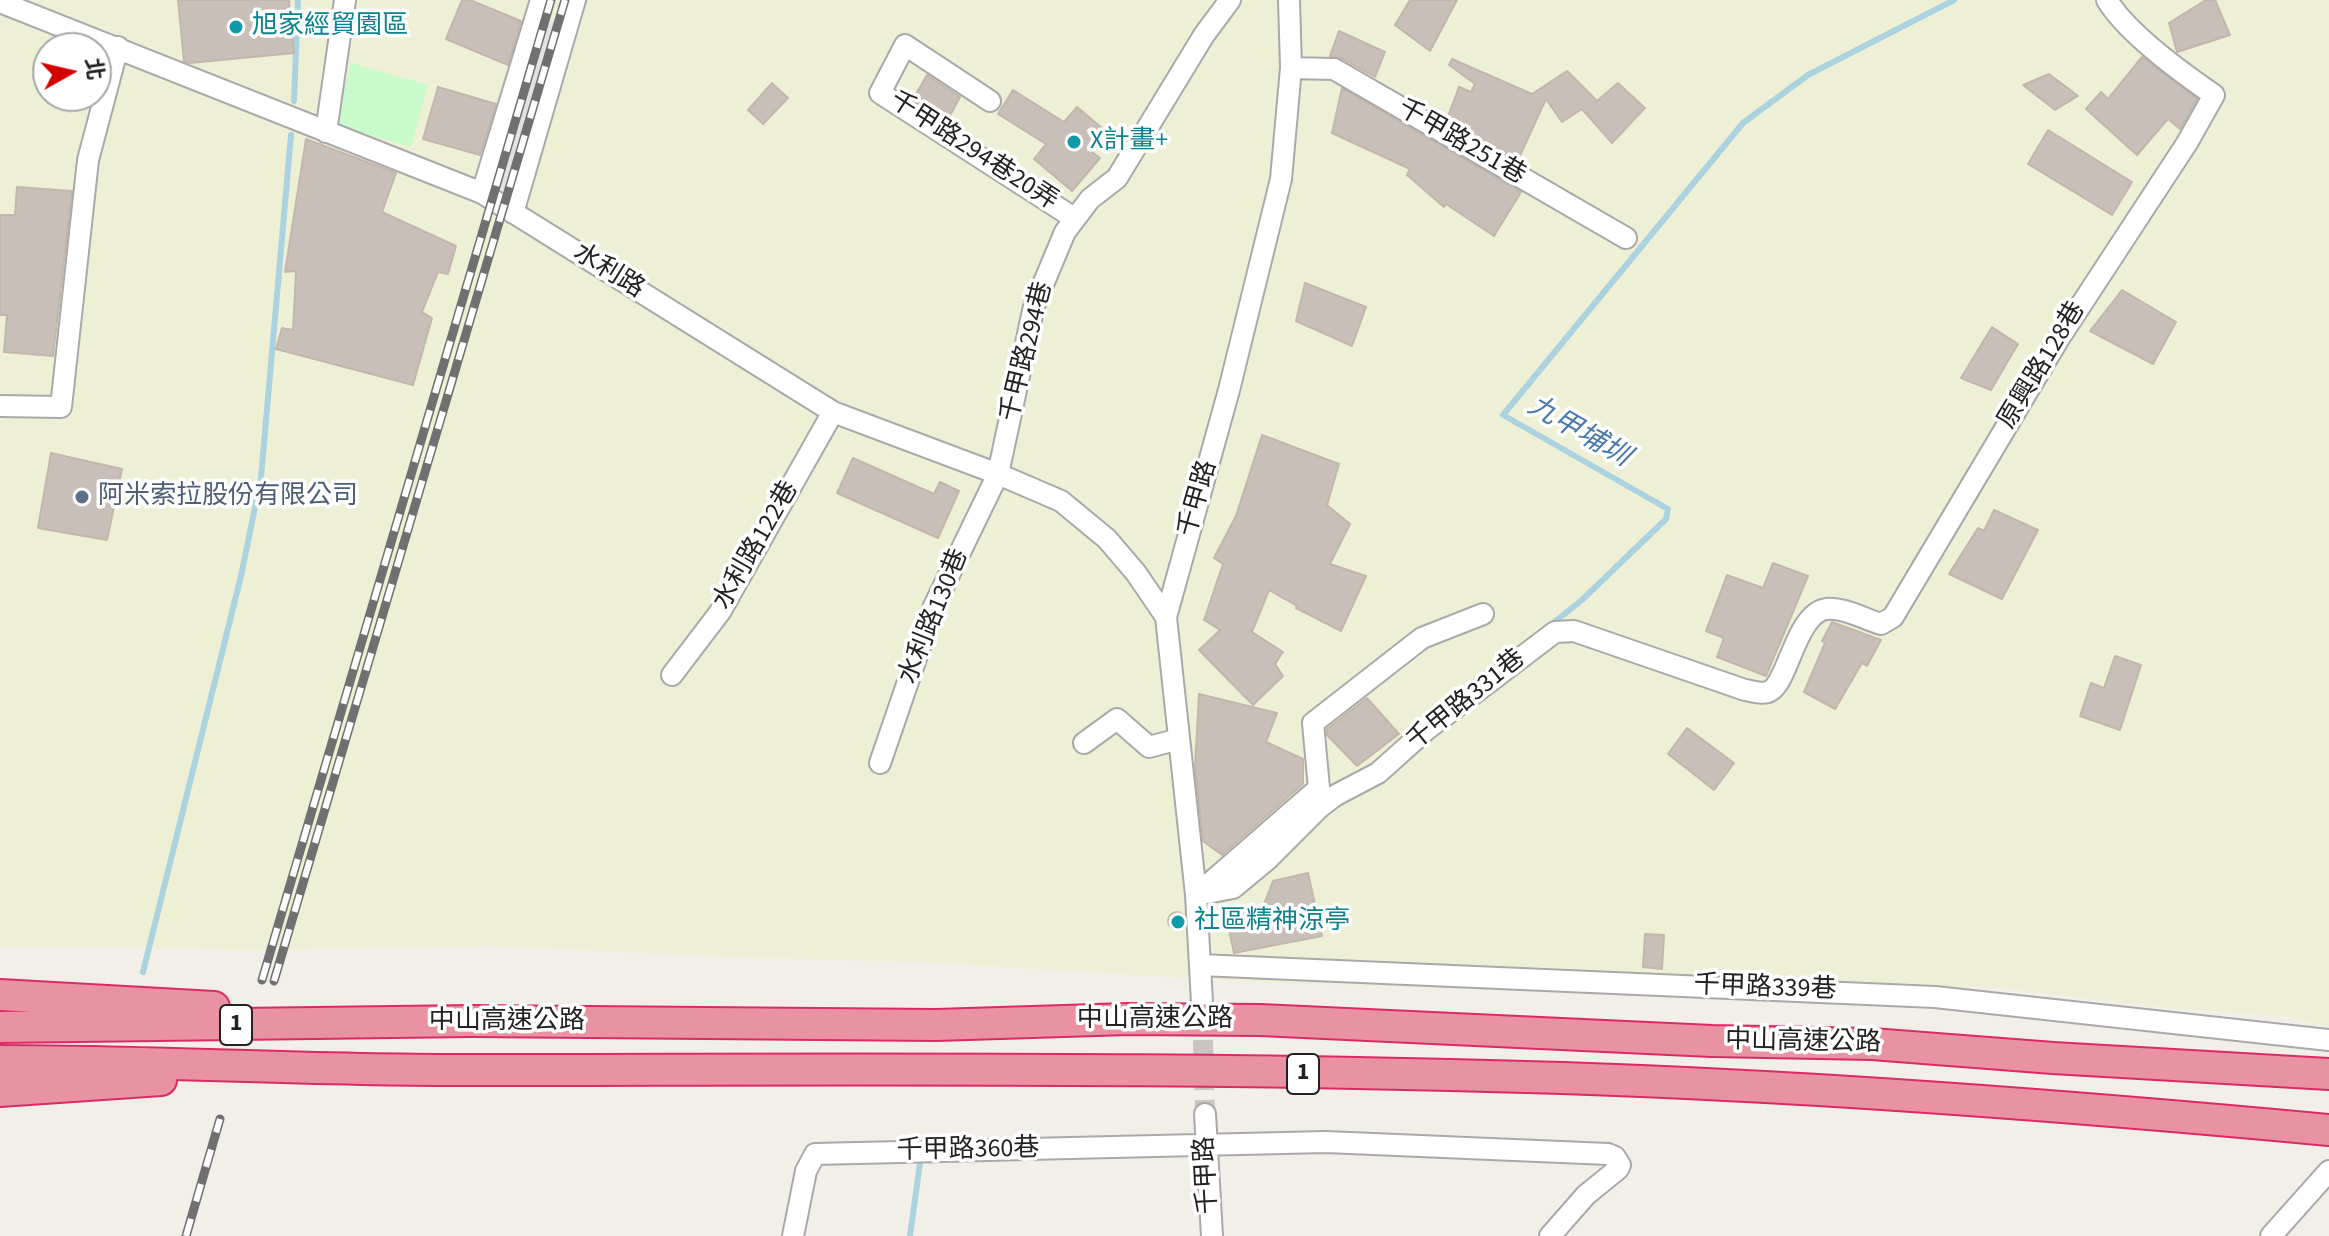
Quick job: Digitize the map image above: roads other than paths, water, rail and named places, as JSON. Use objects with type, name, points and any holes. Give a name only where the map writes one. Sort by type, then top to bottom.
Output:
[{"type":"highway","points":[[0,995],[472,1021]]},
{"type":"highway","name":"中山高速公路","points":[[0,1027],[472,1021],[936,1025],[1128,1019],[1260,1020],[1712,1041],[1872,1044],[2319,1073]]},
{"type":"highway","name":"中山高速公路","points":[[0,1061],[97,1061],[319,1070],[1140,1070],[1615,1080],[1881,1094],[2329,1130]]},
{"type":"highway","points":[[0,1091],[319,1070]]},
{"type":"street","points":[[326,132],[345,0]]},
{"type":"street","name":"千甲路294巷","points":[[998,474],[1034,306],[1065,232],[1090,199],[1117,178],[1204,35],[1230,0]]},
{"type":"street","name":"千甲路","points":[[1202,1002],[1196,895],[1166,617],[1229,390],[1281,179],[1291,68],[1289,0]]},
{"type":"street","name":"原興路128巷","points":[[1771,691],[1810,619],[1819,611],[1838,609],[1881,624],[1893,617],[2066,327],[2187,143],[2214,95],[2191,80],[2121,20],[2107,0]]},
{"type":"street","points":[[482,193],[541,2],[559,1],[574,6],[513,213]]},
{"type":"street","name":"水利路","points":[[0,2],[482,193],[833,412],[1061,501],[1107,539],[1136,573],[1166,617]]},
{"type":"street","name":"千甲路294巷20弄","points":[[990,101],[905,45],[880,93],[1074,218]]},
{"type":"street","points":[[0,406],[61,407],[88,160],[118,47]]},
{"type":"street","name":"千甲路251巷","points":[[1291,68],[1334,69],[1626,238]]},
{"type":"street","name":"水利路122巷","points":[[672,675],[720,612],[833,412]]},
{"type":"street","name":"水利路130巷","points":[[880,763],[934,606],[998,474]]},
{"type":"street","points":[[1196,895],[1319,788],[1313,723],[1422,638],[1483,614]]},
{"type":"street","name":"千甲路331巷","points":[[1196,895],[1233,888],[1268,859],[1320,807],[1378,773],[1426,730],[1555,632],[1574,631],[1745,690],[1771,691]]},
{"type":"street","points":[[1084,743],[1117,719],[1149,747],[1179,739]]},
{"type":"street","name":"千甲路339巷","points":[[1200,965],[1935,997],[2329,1040]]},
{"type":"street","name":"千甲路","points":[[1205,1114],[1212,1236]]},
{"type":"street","points":[[1206,1146],[1326,1142],[1608,1154],[1615,1157],[1620,1165],[1618,1169],[1586,1195],[1550,1236]]},
{"type":"street","name":"千甲路360巷","points":[[793,1236],[806,1171],[815,1154],[1206,1146]]},
{"type":"street","points":[[2271,1236],[2329,1171]]},
{"type":"waterway","points":[[294,101],[298,0]]},
{"type":"waterway","name":"九甲埔圳","points":[[1548,627],[1582,600],[1666,519],[1668,509],[1503,415],[1743,123],[1808,75],[1954,0]]},
{"type":"waterway","points":[[143,972],[241,576],[261,478],[291,135]]},
{"type":"waterway","name":"九甲埔圳","points":[[910,1236],[920,1163]]},
{"type":"tunnel","points":[[1202,1010],[1205,1114]]},
{"type":"railway","points":[[262,980],[551,0]]},
{"type":"railway","points":[[274,981],[565,0]]},
{"type":"railway","points":[[186,1236],[220,1119]]},
{"type":"place","name":"旭家經貿園區","points":[[236,27]]},
{"type":"place","name":"X計畫+","points":[[1074,142]]},
{"type":"place","name":"阿米索拉股份有限公司","points":[[82,497]]},
{"type":"place","name":"社區精神涼亭","points":[[1178,922]]}]
